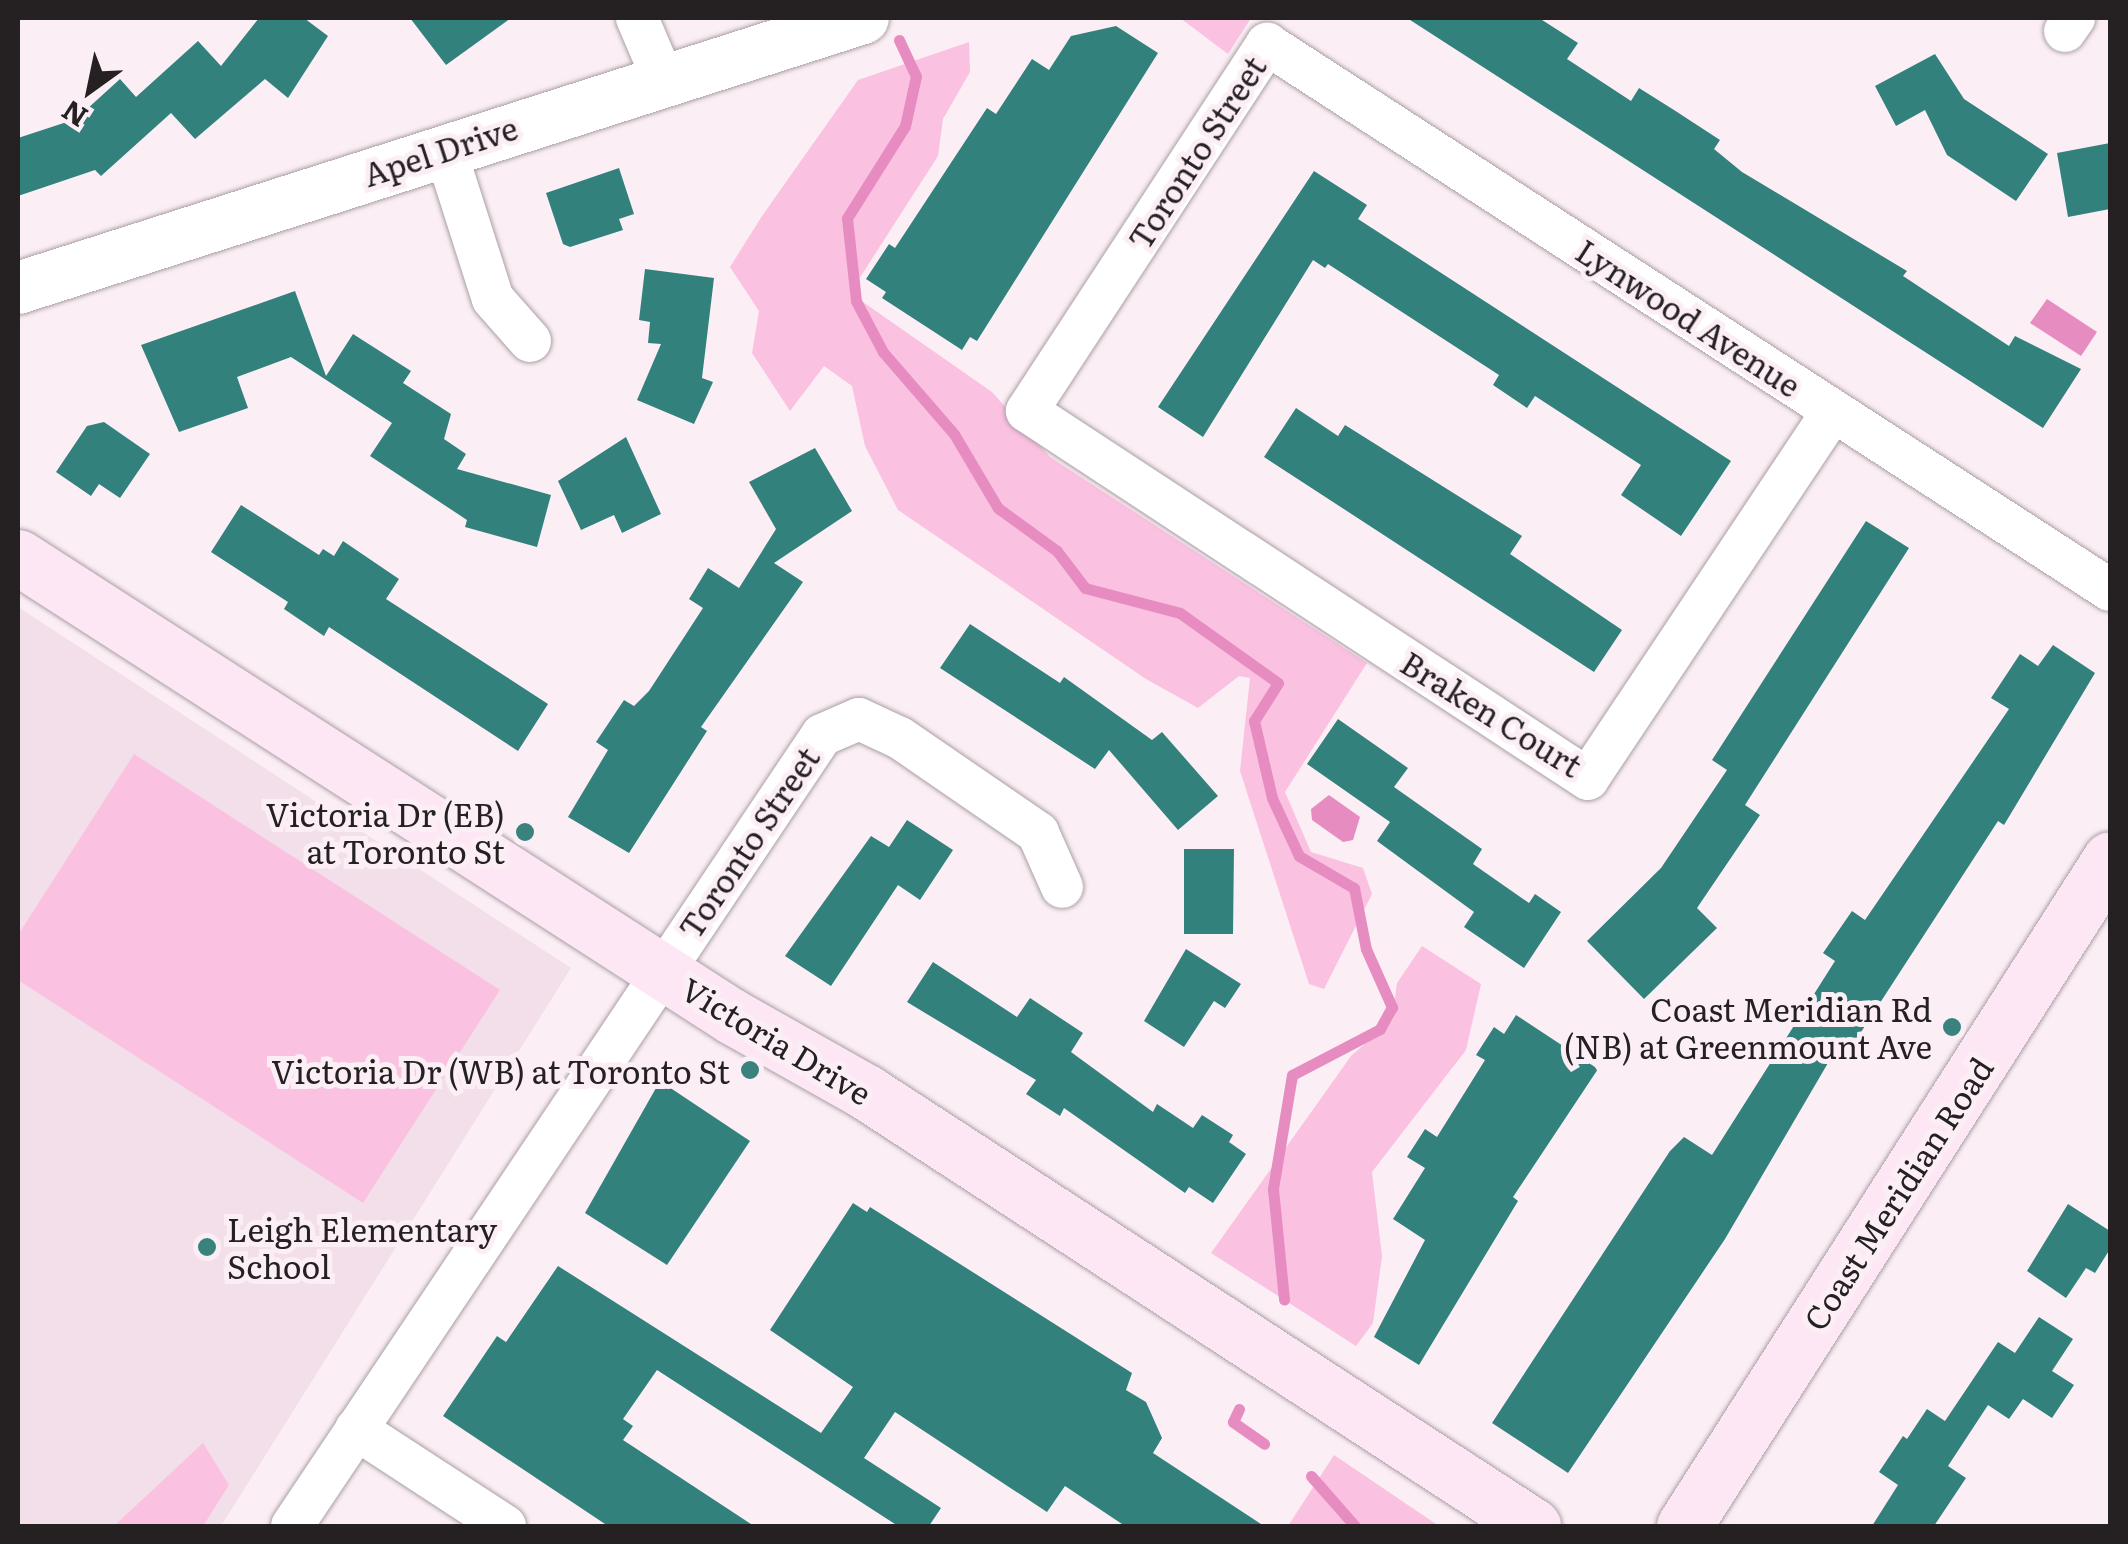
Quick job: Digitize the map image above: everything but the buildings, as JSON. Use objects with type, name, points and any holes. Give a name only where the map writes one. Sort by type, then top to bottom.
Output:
[{"type":"main road","name":"Victoria Drive","points":[[18,557],[660,970],[866,1092],[1533,1526]]},
{"type":"main road","name":"Coast Meridian Road","points":[[1684,1526],[2110,859]]},
{"type":"street","points":[[637,18],[663,79]]},
{"type":"street","name":"Apel Drive","points":[[18,288],[445,148],[863,18]]},
{"type":"street","name":"Lynwood Avenue","points":[[1267,44],[2110,590]]},
{"type":"street","name":"Toronto Street","points":[[1027,411],[1267,44]]},
{"type":"street","points":[[445,148],[493,300],[530,341]]},
{"type":"street","name":"Braken Court","points":[[1027,411],[1588,778],[1833,411]]},
{"type":"street","name":"Toronto Street","points":[[292,1526],[807,752],[849,720],[868,720],[1022,819],[1048,850],[1062,887]]},
{"type":"street","points":[[356,1430],[505,1526]]},
{"type":"shaded area","points":[[1180,18],[1251,18],[1228,54]]},
{"type":"shaded area","points":[[969,42],[970,72],[943,119],[938,156],[850,293],[992,392],[1050,457],[1367,663],[1285,792],[1311,852],[1363,868],[1372,894],[1324,989],[1309,984],[1240,771],[1250,678],[1239,676],[1198,708],[1146,679],[898,510],[865,446],[852,386],[824,366],[790,411],[752,353],[759,311],[730,267],[762,216],[858,80]]},
{"type":"shaded area","points":[[2047,299],[2097,332],[2081,356],[2030,323]]},
{"type":"shaded area","name":"Leigh Elementary School","points":[[18,607],[571,968],[221,1526],[18,1526]]},
{"type":"shaded area","points":[[134,754],[500,990],[363,1203],[18,980],[18,935]]},
{"type":"shaded area","points":[[1329,795],[1360,817],[1353,840],[1343,842],[1312,820],[1311,809]]},
{"type":"shaded area","points":[[1422,946],[1481,984],[1466,1050],[1372,1172],[1382,1256],[1373,1323],[1356,1346],[1211,1253],[1351,1056],[1392,1020],[1397,983]]},
{"type":"shaded area","points":[[203,1443],[229,1485],[203,1526],[114,1526]]},
{"type":"shaded area","points":[[1334,1455],[1439,1526],[1288,1526]]},
{"type":"waterway","points":[[899,40],[916,76],[905,126],[847,218],[856,301],[883,352],[954,434],[998,508],[1057,551],[1085,588],[1180,613],[1278,683],[1254,721],[1272,798],[1299,856],[1354,888],[1366,949],[1392,1007],[1380,1029],[1292,1075],[1273,1189],[1284,1299]]},
{"type":"waterway","points":[[1239,1409],[1233,1422],[1264,1444]]},
{"type":"waterway","points":[[1311,1476],[1355,1526]]},
{"type":"place","name":"Victoria Dr (EB) at Toronto St","points":[[525,832]]},
{"type":"place","name":"Coast Meridian Rd (NB) at Greenmount Ave","points":[[1952,1027]]},
{"type":"place","name":"Victoria Dr (WB) at Toronto St","points":[[750,1070]]},
{"type":"place","name":"Leigh Elementary School","points":[[207,1247]]}]
